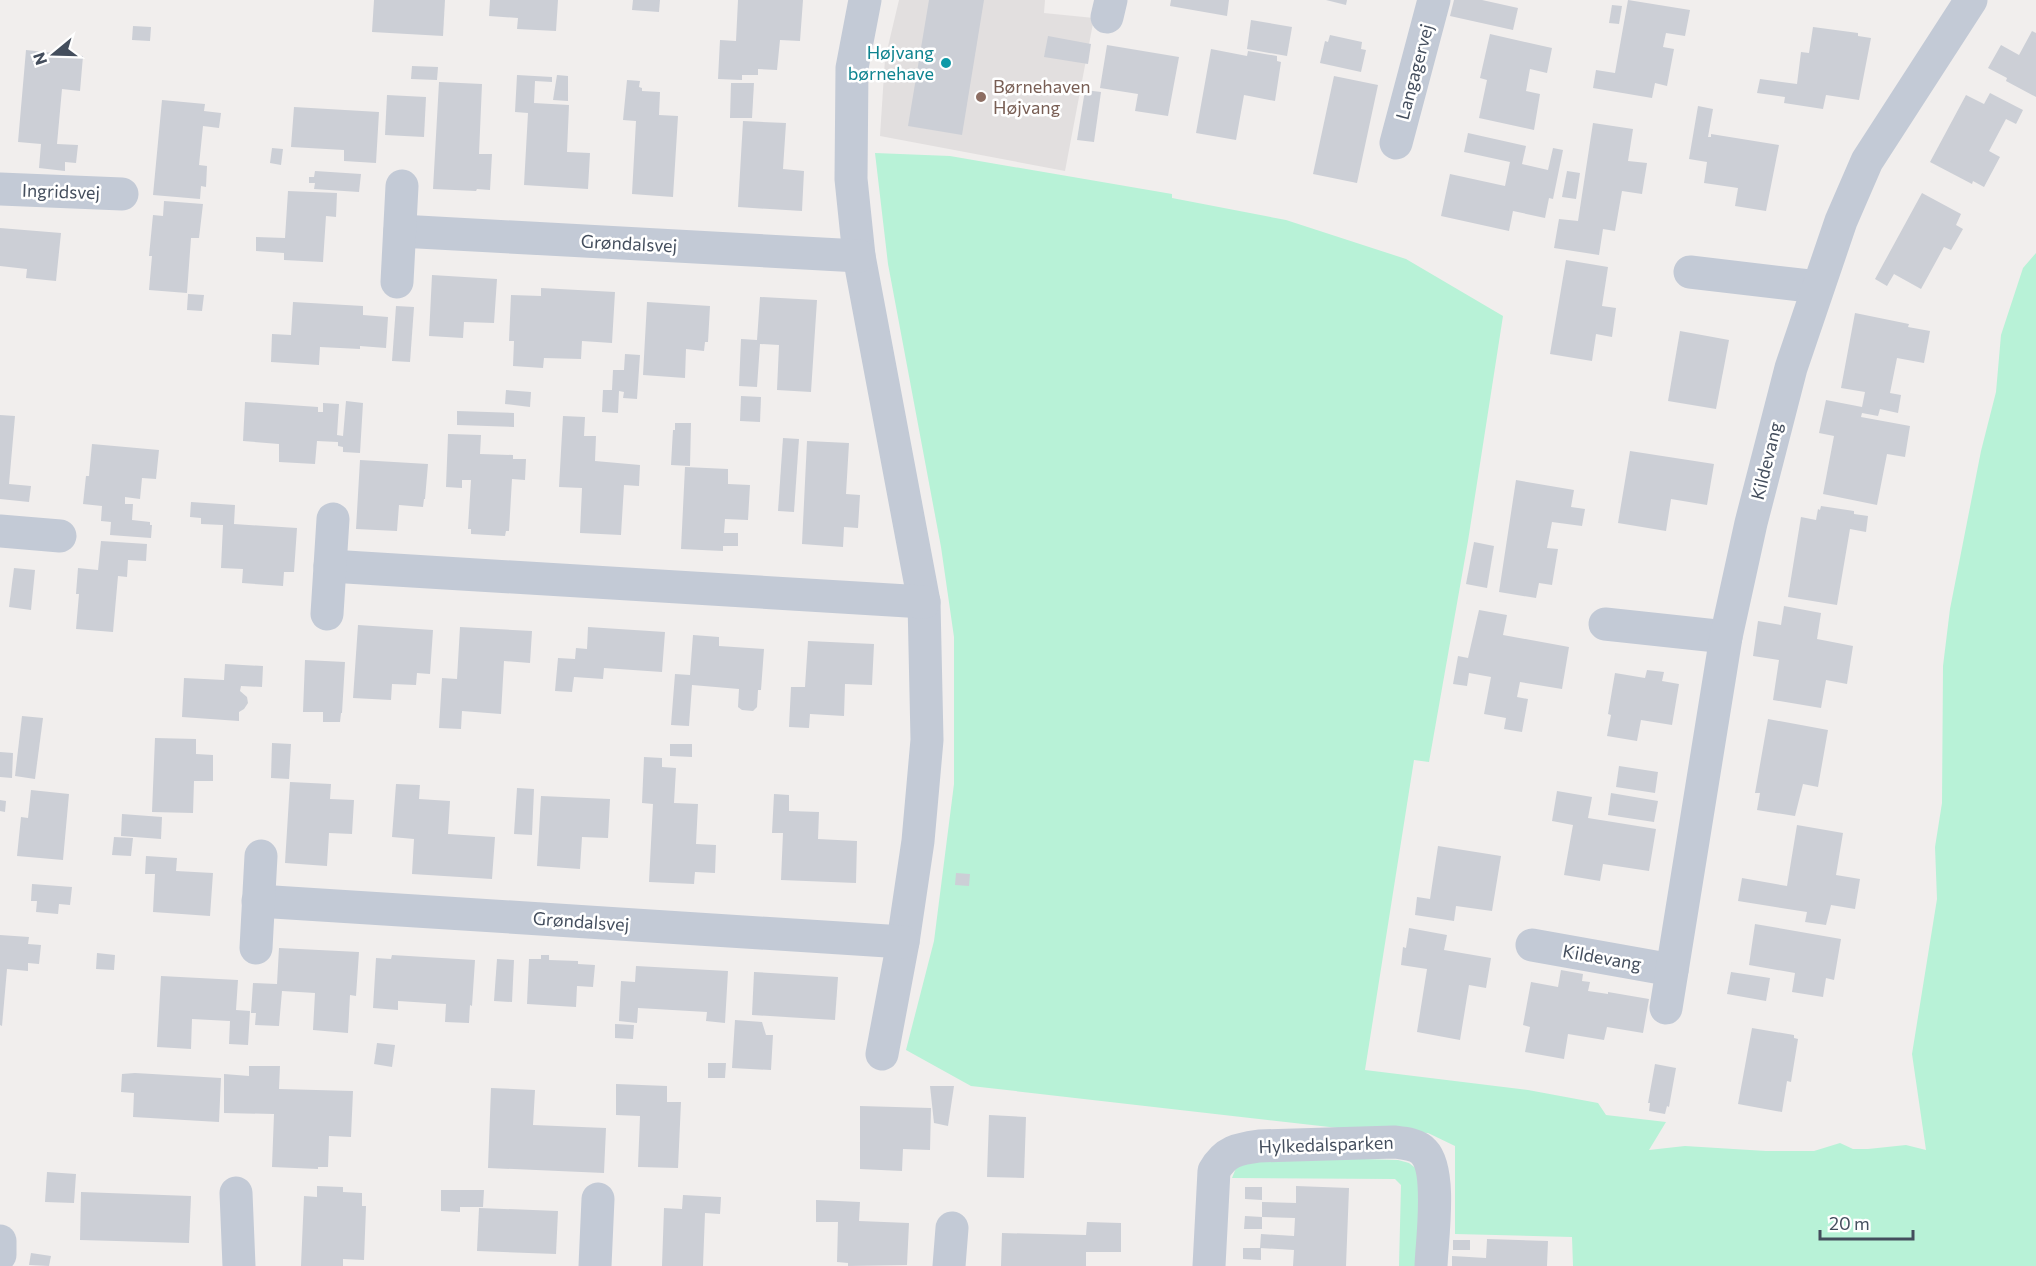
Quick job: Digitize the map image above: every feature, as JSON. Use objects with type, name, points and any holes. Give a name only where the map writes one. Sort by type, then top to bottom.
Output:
[{"type":"street","points":[[865,0],[852,68],[851,179],[859,256],[924,602],[927,740],[918,841],[903,942],[882,1054]]},
{"type":"street","name":"Langagervej","points":[[1396,143],[1434,0]]},
{"type":"street","name":"Kildevang","points":[[1666,1008],[1726,637],[1751,524],[1791,368],[1841,221],[1867,161],[1971,0]]},
{"type":"street","points":[[397,282],[402,186]]},
{"type":"street","name":"Ingridsvej","points":[[0,189],[122,195]]},
{"type":"street","name":"Grøndalsvej","points":[[400,231],[859,256]]},
{"type":"street","points":[[1690,272],[1818,287]]},
{"type":"street","points":[[327,614],[333,519]]},
{"type":"street","points":[[0,531],[60,536]]},
{"type":"street","points":[[330,566],[924,602]]},
{"type":"street","points":[[1605,624],[1726,637]]},
{"type":"street","points":[[256,948],[261,856]]},
{"type":"street","name":"Grøndalsvej","points":[[258,901],[903,942]]},
{"type":"street","name":"Kildevang","points":[[1532,945],[1672,970]]},
{"type":"street","name":"Hylkedalsparken","points":[[1209,1266],[1214,1171],[1220,1159],[1238,1149],[1259,1146],[1394,1142],[1411,1145],[1424,1151],[1432,1165],[1435,1181],[1431,1266]]},
{"type":"street","points":[[236,1193],[240,1266]]},
{"type":"street","points":[[595,1266],[598,1199]]},
{"type":"street","points":[[949,1266],[952,1228]]},
{"type":"street","points":[[0,1241],[0,1256]]},
{"type":"shaded area","name":"Børnehaven Højvang","points":[[899,0],[1045,0],[1044,13],[1094,18],[1065,171],[880,136],[885,59]]},
{"type":"green space","points":[[875,153],[950,156],[1172,194],[1172,198],[1286,220],[1406,259],[1503,316],[1468,541],[1429,762],[1414,760],[1365,1070],[1528,1090],[1598,1103],[1606,1115],[1666,1122],[1649,1150],[1685,1146],[1766,1151],[1814,1151],[1840,1143],[1853,1149],[1906,1145],[1926,1150],[1912,1054],[1937,899],[1935,847],[1942,803],[1943,666],[1950,609],[1981,451],[1996,392],[2001,335],[2023,268],[2036,253],[2036,1266],[1573,1266],[1572,1237],[1455,1234],[1455,1146],[1428,1133],[1356,1130],[971,1086],[906,1050],[934,941],[954,784],[954,637],[941,547],[888,264]]},
{"type":"green space","points":[[1257,1156],[1398,1160],[1409,1163],[1418,1170],[1423,1266],[1399,1266],[1401,1185],[1395,1179],[1232,1178],[1236,1168]]},
{"type":"building","points":[[374,0],[445,0],[443,36],[372,32]]},
{"type":"building","points":[[490,0],[558,0],[556,31],[517,29],[518,18],[489,16]]},
{"type":"building","points":[[633,0],[660,0],[659,12],[632,10]]},
{"type":"building","points":[[738,0],[803,0],[800,41],[780,40],[777,70],[758,69],[758,75],[742,75],[742,80],[718,79],[720,40],[736,41]]},
{"type":"building","name":"Højvang børnehave","points":[[929,0],[984,0],[962,135],[908,126]]},
{"type":"building","points":[[1171,0],[1229,0],[1227,16],[1170,6]]},
{"type":"building","points":[[1326,0],[1347,0],[1346,5]]},
{"type":"building","points":[[1454,0],[1482,0],[1518,8],[1513,30],[1450,16]]},
{"type":"building","points":[[1628,0],[1690,10],[1685,36],[1666,33],[1663,47],[1674,49],[1667,86],[1655,83],[1652,98],[1593,88],[1596,70],[1615,73]]},
{"type":"building","points":[[1612,5],[1622,6],[1619,24],[1609,23]]},
{"type":"building","points":[[1251,20],[1292,27],[1287,56],[1247,49]]},
{"type":"building","points":[[133,26],[151,27],[150,41],[132,40]]},
{"type":"building","points":[[1813,27],[1858,33],[1858,36],[1871,38],[1859,100],[1826,95],[1823,109],[1784,103],[1785,97],[1757,93],[1760,79],[1797,84],[1801,52],[1809,53]]},
{"type":"building","points":[[2032,31],[2036,33],[2036,97],[2006,81],[2007,78],[1988,68],[2001,45],[2019,55]]},
{"type":"building","points":[[1490,34],[1552,48],[1547,73],[1530,69],[1526,91],[1540,94],[1534,130],[1479,118],[1487,80],[1480,78]]},
{"type":"building","points":[[1330,35],[1362,42],[1361,49],[1366,50],[1361,72],[1320,63],[1325,41],[1328,42]]},
{"type":"building","points":[[1048,36],[1091,44],[1088,64],[1044,57]]},
{"type":"building","points":[[1107,45],[1179,57],[1168,116],[1135,111],[1138,94],[1100,88]]},
{"type":"building","points":[[1211,49],[1247,56],[1248,51],[1277,56],[1277,61],[1281,62],[1275,101],[1244,95],[1236,140],[1196,133]]},
{"type":"building","points":[[26,50],[83,56],[80,91],[62,89],[57,144],[78,145],[76,163],[65,162],[65,171],[39,168],[41,144],[18,142]]},
{"type":"building","points":[[412,66],[438,67],[437,80],[411,79]]},
{"type":"building","points":[[517,75],[552,77],[552,82],[535,81],[534,103],[569,105],[567,152],[590,153],[588,189],[524,185],[528,113],[515,112]]},
{"type":"building","points":[[557,75],[568,76],[568,101],[553,100]]},
{"type":"building","points":[[1334,76],[1378,85],[1357,183],[1313,174]]},
{"type":"building","points":[[627,80],[640,81],[639,87],[642,91],[660,92],[659,115],[678,116],[673,197],[632,194],[636,121],[623,120]]},
{"type":"building","points":[[439,82],[482,84],[479,154],[492,154],[490,190],[433,189]]},
{"type":"building","points":[[731,83],[754,83],[752,118],[730,118]]},
{"type":"building","points":[[1085,90],[1101,92],[1094,142],[1077,140]]},
{"type":"building","points":[[1990,93],[2023,110],[2016,124],[2006,119],[1989,151],[2000,157],[1984,187],[1973,181],[1972,184],[1930,162],[1966,95],[1984,104]]},
{"type":"building","points":[[387,95],[426,97],[424,137],[385,135]]},
{"type":"building","points":[[162,100],[205,104],[204,111],[221,113],[219,128],[203,126],[199,165],[207,166],[206,187],[201,186],[200,199],[153,195]]},
{"type":"building","points":[[1698,106],[1713,109],[1708,137],[1711,137],[1711,134],[1779,145],[1766,211],[1735,206],[1738,188],[1704,183],[1707,162],[1689,159]]},
{"type":"building","points":[[294,107],[379,112],[376,163],[344,161],[344,150],[291,147]]},
{"type":"building","points":[[743,121],[786,123],[783,169],[804,171],[802,211],[738,207]]},
{"type":"building","points":[[1593,123],[1633,129],[1628,161],[1647,163],[1642,194],[1622,191],[1615,231],[1603,229],[1599,255],[1554,248],[1559,219],[1578,221]]},
{"type":"building","points":[[1468,133],[1526,146],[1522,164],[1548,170],[1553,148],[1563,150],[1553,199],[1549,198],[1545,218],[1513,211],[1509,231],[1441,216],[1450,174],[1505,186],[1510,162],[1464,152]]},
{"type":"building","points":[[272,148],[283,149],[281,165],[270,163]]},
{"type":"building","points":[[315,171],[361,174],[359,192],[314,189],[315,183],[309,183],[309,177],[314,177]]},
{"type":"building","points":[[1567,171],[1580,173],[1576,199],[1562,197]]},
{"type":"building","points":[[288,191],[337,193],[336,217],[326,216],[323,262],[284,260],[284,253],[256,251],[256,237],[285,238]]},
{"type":"building","points":[[1922,193],[1961,214],[1956,225],[1963,229],[1951,250],[1944,247],[1921,289],[1894,274],[1887,286],[1875,279]]},
{"type":"building","points":[[164,201],[203,204],[199,238],[191,238],[187,293],[149,290],[152,256],[149,256],[153,215],[163,216]]},
{"type":"building","points":[[0,228],[61,233],[56,281],[26,278],[27,269],[0,266]]},
{"type":"building","points":[[1566,260],[1608,267],[1602,306],[1616,308],[1612,337],[1596,334],[1592,361],[1550,354]]},
{"type":"building","points":[[432,275],[497,279],[494,323],[464,322],[463,338],[429,336]]},
{"type":"building","points":[[541,288],[615,292],[612,343],[582,341],[581,359],[544,358],[543,368],[513,366],[514,341],[509,341],[511,295],[541,296]]},
{"type":"building","points":[[188,294],[204,295],[202,311],[187,310]]},
{"type":"building","points":[[760,297],[817,300],[811,392],[777,390],[779,345],[760,344],[757,387],[739,386],[741,339],[757,340]]},
{"type":"building","points":[[293,302],[363,306],[363,315],[388,317],[386,348],[320,347],[319,365],[271,362],[272,334],[291,335]]},
{"type":"building","points":[[647,302],[710,306],[708,342],[705,342],[704,351],[686,349],[685,378],[643,375]]},
{"type":"building","points":[[396,306],[414,307],[410,362],[392,361]]},
{"type":"building","points":[[1855,313],[1909,324],[1908,327],[1930,331],[1924,363],[1897,358],[1890,393],[1901,395],[1898,413],[1880,409],[1878,416],[1862,413],[1861,417],[1910,426],[1905,457],[1887,454],[1877,505],[1823,494],[1834,436],[1819,433],[1826,400],[1862,407],[1865,392],[1841,388]]},
{"type":"building","points":[[1680,331],[1729,340],[1716,409],[1668,401]]},
{"type":"building","points":[[625,354],[640,355],[637,399],[623,398],[624,392],[619,391],[618,413],[602,412],[603,390],[612,390],[613,370],[624,370]]},
{"type":"building","points":[[506,390],[531,392],[530,407],[505,404]]},
{"type":"building","points":[[741,396],[761,397],[760,422],[740,421]]},
{"type":"building","points":[[346,401],[363,403],[360,453],[343,452],[343,447],[338,446],[338,442],[317,441],[315,464],[279,462],[279,444],[243,441],[245,402],[318,407],[318,412],[323,412],[323,403],[339,404],[337,435],[343,436]]},
{"type":"building","points":[[457,411],[514,413],[514,427],[457,425]]},
{"type":"building","points":[[0,415],[15,416],[9,484],[31,486],[29,502],[0,499]]},
{"type":"building","points":[[563,416],[585,417],[584,436],[596,436],[595,461],[640,465],[639,486],[624,485],[621,535],[580,533],[582,488],[559,487]]},
{"type":"building","points":[[675,423],[691,423],[690,466],[671,465]]},
{"type":"building","points":[[448,434],[481,435],[480,454],[513,455],[513,459],[526,459],[525,480],[512,479],[509,531],[506,531],[505,536],[471,534],[471,529],[468,529],[471,480],[462,480],[462,488],[446,487]]},
{"type":"building","points":[[783,438],[799,439],[794,512],[778,511]]},
{"type":"building","points":[[807,441],[849,443],[846,494],[860,495],[858,528],[844,527],[843,547],[802,544]]},
{"type":"building","points":[[92,444],[159,450],[156,479],[142,478],[140,499],[125,497],[125,504],[133,504],[132,520],[150,522],[152,525],[151,538],[110,535],[111,522],[101,521],[102,506],[83,504]]},
{"type":"building","points":[[1630,451],[1714,464],[1707,505],[1671,499],[1666,531],[1618,523]]},
{"type":"building","points":[[360,460],[428,464],[423,507],[399,505],[397,531],[356,529]]},
{"type":"building","points":[[685,467],[728,469],[728,484],[750,485],[748,520],[725,519],[724,533],[738,533],[738,546],[723,546],[723,551],[681,549]]},
{"type":"building","points":[[1516,480],[1574,490],[1571,507],[1585,509],[1582,526],[1552,522],[1547,548],[1558,549],[1552,585],[1539,583],[1536,598],[1499,592]]},
{"type":"building","points":[[191,502],[235,505],[234,524],[297,528],[294,572],[284,572],[283,586],[242,583],[243,569],[221,568],[223,525],[201,524],[201,518],[190,517]]},
{"type":"building","points":[[1821,506],[1854,511],[1854,514],[1868,516],[1866,532],[1850,529],[1837,605],[1788,597],[1801,517],[1816,520],[1818,509],[1820,510]]},
{"type":"building","points":[[101,541],[147,544],[146,561],[128,560],[127,577],[118,576],[113,632],[76,629],[79,594],[76,594],[78,568],[98,570]]},
{"type":"building","points":[[1474,542],[1494,546],[1487,588],[1466,584]]},
{"type":"building","points":[[14,568],[35,570],[31,610],[9,607]]},
{"type":"building","points":[[1784,606],[1821,613],[1817,639],[1853,646],[1847,684],[1826,680],[1821,708],[1773,700],[1779,660],[1753,656],[1758,621],[1781,625]]},
{"type":"building","points":[[1479,610],[1507,615],[1503,635],[1569,647],[1562,689],[1520,682],[1517,697],[1528,699],[1522,732],[1504,729],[1506,718],[1484,714],[1491,677],[1469,673],[1467,686],[1453,684],[1458,656],[1468,658]]},
{"type":"building","points":[[358,625],[433,630],[430,674],[417,673],[416,685],[392,684],[391,700],[353,698]]},
{"type":"building","points":[[460,627],[532,631],[530,663],[504,661],[501,714],[462,711],[461,729],[439,728],[442,678],[457,679]]},
{"type":"building","points":[[588,627],[665,632],[662,672],[604,668],[603,679],[574,677],[572,692],[555,691],[558,658],[575,659],[576,648],[587,649]]},
{"type":"building","points":[[693,635],[719,637],[719,646],[764,649],[761,690],[758,690],[757,707],[753,711],[742,710],[738,707],[739,689],[692,685],[689,726],[671,725],[675,674],[690,675]]},
{"type":"building","points":[[808,641],[874,644],[872,685],[845,684],[844,716],[810,714],[809,728],[789,727],[791,687],[805,687]]},
{"type":"building","points":[[305,660],[345,662],[340,722],[323,722],[323,712],[303,712]]},
{"type":"building","points":[[225,664],[263,666],[262,687],[241,686],[240,691],[247,697],[248,703],[239,712],[239,721],[182,717],[184,678],[224,680]]},
{"type":"building","points":[[1647,670],[1664,672],[1662,681],[1679,684],[1672,725],[1641,720],[1637,741],[1607,736],[1615,673],[1645,678]]},
{"type":"building","points":[[22,716],[43,718],[35,779],[15,776]]},
{"type":"building","points":[[1768,719],[1828,730],[1818,787],[1803,784],[1795,816],[1757,810],[1760,793],[1755,793]]},
{"type":"building","points":[[155,738],[196,739],[196,754],[213,755],[213,781],[194,781],[193,813],[152,812]]},
{"type":"building","points":[[272,743],[291,744],[289,779],[271,778]]},
{"type":"building","points":[[670,744],[692,744],[692,757],[670,756]]},
{"type":"building","points":[[0,752],[13,753],[12,778],[0,777]]},
{"type":"building","points":[[644,757],[662,758],[662,767],[676,768],[674,803],[698,804],[696,844],[716,845],[715,873],[695,872],[694,884],[649,882],[653,804],[642,803]]},
{"type":"building","points":[[1619,766],[1658,772],[1655,793],[1616,787]]},
{"type":"building","points":[[290,782],[331,784],[330,799],[354,800],[352,834],[329,833],[327,866],[285,863]]},
{"type":"building","points":[[396,784],[420,785],[419,799],[450,801],[448,834],[495,837],[492,879],[412,874],[414,839],[392,837]]},
{"type":"building","points":[[517,788],[534,789],[532,835],[514,834]]},
{"type":"building","points":[[31,790],[69,794],[63,860],[17,856],[21,817],[28,818]]},
{"type":"building","points":[[1557,791],[1592,797],[1588,818],[1656,829],[1649,871],[1603,864],[1600,881],[1564,875],[1573,825],[1552,821]]},
{"type":"building","points":[[1611,793],[1658,801],[1654,822],[1608,815]]},
{"type":"building","points":[[774,794],[789,795],[789,811],[819,812],[818,839],[857,841],[856,883],[781,880],[783,833],[772,833]]},
{"type":"building","points":[[541,796],[610,799],[608,838],[582,837],[580,869],[537,866]]},
{"type":"building","points":[[0,800],[6,801],[5,812],[0,811]]},
{"type":"building","points":[[122,814],[162,817],[161,839],[121,836]]},
{"type":"building","points":[[1797,825],[1843,833],[1836,875],[1860,879],[1855,909],[1831,905],[1826,925],[1805,922],[1807,912],[1738,901],[1742,878],[1787,886]]},
{"type":"building","points":[[114,837],[133,838],[131,856],[112,855]]},
{"type":"building","points":[[1438,846],[1501,856],[1492,911],[1456,906],[1454,921],[1415,915],[1417,897],[1430,899]]},
{"type":"building","points":[[146,856],[177,858],[176,871],[213,873],[210,916],[153,912],[155,874],[145,874]]},
{"type":"building","points":[[956,873],[970,874],[969,886],[955,885]]},
{"type":"building","points":[[32,884],[72,887],[70,905],[59,904],[58,914],[36,912],[37,901],[31,901]]},
{"type":"building","points":[[1755,924],[1841,939],[1834,980],[1826,978],[1823,997],[1792,992],[1795,973],[1749,965]]},
{"type":"building","points":[[1409,928],[1447,935],[1444,950],[1491,958],[1486,988],[1469,985],[1460,1040],[1417,1032],[1427,969],[1401,965],[1403,947],[1406,948]]},
{"type":"building","points":[[0,935],[29,937],[28,944],[41,945],[39,964],[28,963],[28,971],[7,969],[2,1026],[0,1025]]},
{"type":"building","points":[[279,948],[359,952],[356,996],[350,995],[348,1033],[313,1030],[315,993],[282,991],[279,1026],[255,1025],[256,1013],[251,1013],[253,983],[277,984]]},
{"type":"building","points":[[97,953],[115,955],[114,970],[96,969]]},
{"type":"building","points":[[392,955],[475,960],[469,1023],[445,1022],[446,1004],[398,1001],[398,1010],[373,1008],[376,958],[391,959]]},
{"type":"building","points":[[541,955],[549,955],[549,960],[578,961],[578,964],[595,965],[593,987],[577,986],[576,1007],[527,1004],[529,959],[541,959]]},
{"type":"building","points":[[497,959],[514,960],[512,1002],[494,1001]]},
{"type":"building","points":[[636,966],[728,971],[725,1023],[706,1021],[707,1012],[638,1008],[637,1023],[619,1021],[621,981],[635,982]]},
{"type":"building","points":[[1561,970],[1583,974],[1582,981],[1590,982],[1588,991],[1649,999],[1643,1033],[1607,1027],[1604,1040],[1568,1034],[1564,1059],[1525,1052],[1530,1027],[1523,1025],[1531,982],[1558,987]]},
{"type":"building","points":[[754,972],[838,977],[835,1020],[752,1015]]},
{"type":"building","points":[[1731,972],[1770,978],[1766,1001],[1727,994]]},
{"type":"building","points":[[161,976],[238,980],[236,1010],[250,1011],[248,1045],[229,1044],[230,1021],[192,1019],[191,1049],[157,1047]]},
{"type":"building","points":[[735,1020],[762,1022],[766,1035],[773,1035],[771,1070],[732,1068]]},
{"type":"building","points":[[615,1024],[634,1025],[633,1039],[615,1038]]},
{"type":"building","points":[[1752,1028],[1794,1035],[1794,1038],[1798,1039],[1791,1082],[1787,1081],[1782,1112],[1738,1104]]},
{"type":"building","points":[[377,1043],[395,1045],[392,1067],[374,1064]]},
{"type":"building","points":[[708,1063],[726,1063],[725,1078],[708,1078]]},
{"type":"building","points":[[1655,1064],[1676,1068],[1669,1107],[1667,1106],[1665,1114],[1649,1111],[1650,1103],[1648,1103]]},
{"type":"building","points":[[249,1066],[280,1066],[279,1089],[353,1091],[351,1137],[329,1136],[328,1167],[318,1167],[318,1169],[272,1167],[274,1114],[224,1113],[224,1074],[249,1076]]},
{"type":"building","points":[[122,1074],[221,1078],[219,1122],[133,1117],[134,1093],[121,1092]]},
{"type":"building","points":[[616,1084],[667,1086],[667,1102],[681,1102],[678,1168],[638,1167],[640,1116],[616,1115]]},
{"type":"building","points":[[930,1086],[954,1086],[948,1126],[934,1123]]},
{"type":"building","points":[[491,1088],[535,1090],[533,1125],[606,1128],[604,1173],[488,1168]]},
{"type":"building","points":[[860,1106],[931,1108],[930,1150],[903,1149],[902,1171],[860,1169]]},
{"type":"building","points":[[989,1115],[1026,1117],[1024,1178],[987,1177]]},
{"type":"building","points":[[47,1172],[76,1174],[74,1203],[45,1202]]},
{"type":"building","points":[[317,1186],[343,1187],[343,1192],[362,1193],[362,1206],[366,1206],[364,1260],[343,1259],[343,1266],[301,1266],[304,1196],[317,1197]]},
{"type":"building","points":[[1296,1186],[1349,1188],[1346,1266],[1293,1266],[1294,1250],[1260,1248],[1261,1234],[1294,1236],[1295,1218],[1262,1217],[1262,1202],[1296,1203]]},
{"type":"building","points":[[1245,1187],[1262,1187],[1262,1200],[1245,1199]]},
{"type":"building","points":[[441,1190],[484,1190],[483,1207],[460,1207],[460,1212],[441,1211]]},
{"type":"building","points":[[81,1192],[191,1196],[189,1243],[80,1240]]},
{"type":"building","points":[[683,1195],[721,1197],[720,1214],[705,1213],[703,1266],[662,1266],[664,1208],[682,1209]]},
{"type":"building","points":[[816,1200],[860,1202],[859,1221],[909,1223],[907,1265],[848,1266],[848,1263],[837,1262],[838,1222],[816,1222]]},
{"type":"building","points":[[479,1208],[558,1211],[556,1254],[477,1251]]},
{"type":"building","points":[[1245,1216],[1262,1217],[1262,1229],[1244,1229]]},
{"type":"building","points":[[1087,1222],[1121,1223],[1121,1252],[1086,1252],[1086,1266],[1001,1266],[1002,1233],[1086,1235]]},
{"type":"building","points":[[1487,1239],[1548,1241],[1547,1266],[1452,1266],[1452,1256],[1486,1258]]},
{"type":"building","points":[[1453,1240],[1470,1240],[1470,1250],[1453,1250]]},
{"type":"building","points":[[1243,1248],[1261,1248],[1261,1260],[1243,1259]]},
{"type":"building","points":[[31,1253],[51,1256],[49,1266],[29,1265]]},
{"type":"place","name":"Højvang børnehave","points":[[946,63]]},
{"type":"place","name":"Børnehaven Højvang","points":[[981,97]]}]
